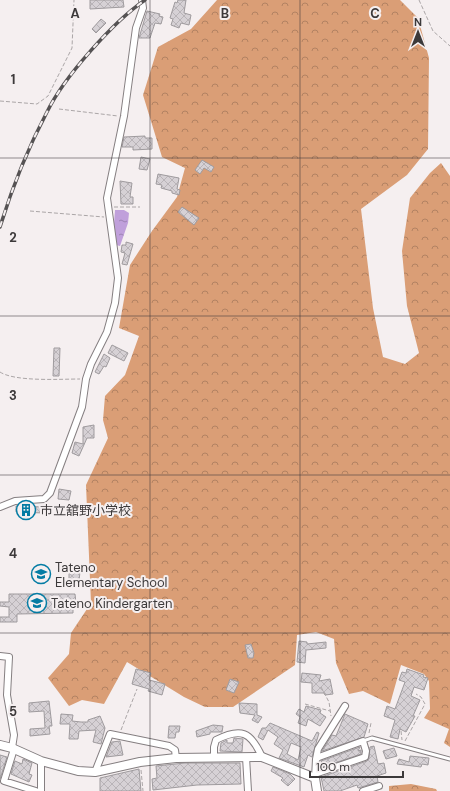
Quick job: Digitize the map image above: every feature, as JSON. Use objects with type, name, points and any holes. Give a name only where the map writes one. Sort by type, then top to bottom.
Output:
[{"type":"street","points":[[0,507],[15,501],[44,498],[50,494],[82,407],[86,379],[91,364],[107,332],[117,290],[118,278],[107,207],[108,189],[124,116],[136,28],[144,8],[142,0]]},
{"type":"street","points":[[0,656],[9,657],[7,695],[14,735],[13,749],[4,781],[36,791]]},
{"type":"street","points":[[317,791],[315,776],[318,749],[345,706]]},
{"type":"street","points":[[214,757],[216,740],[234,732],[244,733],[251,738],[257,744],[262,757]]},
{"type":"street","points":[[96,772],[110,734],[169,746],[175,750],[176,758]]},
{"type":"street","points":[[0,745],[41,761],[78,771],[96,772],[140,762],[176,758],[262,757],[315,776],[365,757],[366,740],[316,759]]},
{"type":"street","points":[[246,757],[248,791]]},
{"type":"street","points":[[41,761],[41,791]]},
{"type":"street","points":[[363,791],[379,786]]},
{"type":"lane","points":[[366,740],[372,738],[450,760]]},
{"type":"path","points":[[0,101],[37,104],[48,96],[72,48],[74,0]]},
{"type":"path","points":[[419,0],[433,31],[450,46]]},
{"type":"path","points":[[59,109],[124,116]]},
{"type":"path","points":[[107,207],[140,207]]},
{"type":"path","points":[[30,212],[109,218]]},
{"type":"path","points":[[0,372],[4,375],[23,378],[86,379]]},
{"type":"path","points":[[321,687],[329,702],[331,728]]},
{"type":"path","points":[[119,735],[137,689]]},
{"type":"path","points":[[402,747],[425,704],[421,697],[416,694]]},
{"type":"path","points":[[305,704],[330,711]]},
{"type":"path","points":[[366,740],[371,723]]},
{"type":"path","points":[[401,731],[402,747]]},
{"type":"path","points":[[140,762],[143,791]]},
{"type":"green space","points":[[217,0],[400,0],[418,18],[429,58],[428,149],[407,175],[361,209],[373,308],[383,357],[405,364],[419,353],[407,306],[402,251],[410,198],[430,173],[441,163],[450,176],[450,747],[444,743],[449,729],[424,718],[430,709],[429,681],[424,674],[401,665],[390,704],[363,691],[349,694],[336,663],[334,639],[316,632],[297,635],[295,665],[233,707],[205,707],[184,697],[127,662],[104,704],[82,700],[69,706],[48,678],[69,654],[71,633],[91,603],[86,485],[108,438],[103,420],[105,396],[125,375],[139,336],[119,328],[130,265],[152,231],[177,197],[185,168],[162,157],[143,95],[158,47],[191,29]]},
{"type":"green space","points":[[411,784],[436,789],[437,791],[389,791],[389,786]]},
{"type":"water","points":[[115,210],[124,210],[129,213],[128,223],[120,246],[116,245],[114,224]]},
{"type":"building","points":[[90,0],[123,0],[124,7],[90,9]]},
{"type":"building","points":[[178,0],[186,0],[184,13],[191,15],[189,25],[181,23],[179,28],[171,25],[173,19],[170,18],[175,2],[177,3]]},
{"type":"building","points":[[147,11],[160,14],[159,16],[163,17],[161,24],[155,23],[150,38],[139,38]]},
{"type":"building","points":[[101,19],[106,23],[96,33],[92,29]]},
{"type":"building","points":[[145,136],[145,138],[152,138],[152,149],[133,150],[133,147],[122,147],[124,137]]},
{"type":"building","points":[[141,157],[150,159],[147,170],[139,169]]},
{"type":"building","points":[[202,160],[214,167],[211,172],[204,168],[200,174],[195,170]]},
{"type":"building","points":[[158,174],[179,178],[177,189],[180,190],[179,195],[161,188],[162,185],[156,184]]},
{"type":"building","points":[[120,181],[132,183],[130,197],[133,197],[133,204],[121,204]]},
{"type":"building","points":[[182,207],[199,218],[194,225],[178,212]]},
{"type":"building","points":[[126,242],[133,244],[127,265],[122,264],[125,253],[121,252],[122,245],[126,245]]},
{"type":"building","points":[[112,345],[128,353],[124,361],[108,353]]},
{"type":"building","points":[[54,348],[60,348],[59,376],[53,376]]},
{"type":"building","points":[[104,354],[110,358],[106,367],[104,366],[99,374],[95,372]]},
{"type":"building","points":[[94,425],[94,438],[87,438],[79,456],[72,453],[75,442],[83,444],[83,427]]},
{"type":"building","points":[[59,489],[71,491],[69,500],[58,499]]},
{"type":"building","points":[[16,506],[44,507],[44,513],[16,512]]},
{"type":"building","points":[[80,571],[79,582],[69,582],[69,572]]},
{"type":"building","points":[[9,594],[75,594],[76,603],[73,602],[73,613],[17,614],[17,622],[0,622],[0,617],[9,617],[9,607],[0,606],[0,602],[9,602]]},
{"type":"building","points":[[299,641],[307,642],[307,644],[326,642],[326,648],[306,650],[305,663],[297,662]]},
{"type":"building","points":[[251,644],[254,653],[253,658],[248,658],[245,645]]},
{"type":"building","points":[[136,669],[151,673],[149,680],[165,684],[162,695],[132,684]]},
{"type":"building","points":[[407,669],[428,678],[424,690],[414,687],[411,696],[420,700],[413,716],[415,716],[406,732],[400,729],[398,739],[390,737],[395,720],[384,716],[387,706],[395,709],[405,682],[399,680],[402,672],[406,673]]},
{"type":"building","points":[[302,673],[321,675],[319,681],[330,679],[333,694],[325,695],[324,693],[312,693],[312,683],[301,682]]},
{"type":"building","points":[[230,679],[239,682],[234,693],[226,690]]},
{"type":"building","points":[[49,701],[52,726],[49,726],[50,734],[30,736],[30,729],[45,728],[44,711],[29,712],[29,703]]},
{"type":"building","points":[[239,703],[257,704],[257,715],[262,717],[258,723],[252,720],[255,715],[240,713]]},
{"type":"building","points":[[306,706],[321,710],[320,713],[326,717],[320,726],[308,719],[306,726],[298,723],[300,717],[296,714],[299,709],[304,712]]},
{"type":"building","points":[[61,714],[73,715],[72,721],[81,722],[88,722],[88,720],[100,716],[105,728],[101,744],[93,742],[96,730],[79,731],[78,739],[69,739],[70,724],[60,724]]},
{"type":"building","points":[[345,714],[368,724],[364,737],[322,751],[332,735],[336,736]]},
{"type":"building","points":[[270,723],[312,741],[317,732],[319,733],[312,757],[308,755],[304,767],[279,758],[283,750],[274,744],[278,737],[268,730],[263,740],[258,737],[262,728],[266,728]],"holes":[[[291,743],[301,747],[298,760],[287,754]]]},
{"type":"building","points":[[213,725],[223,726],[222,732],[210,732],[210,734],[197,737],[196,731]]},
{"type":"building","points":[[169,726],[180,726],[179,732],[176,732],[175,738],[168,738]]},
{"type":"building","points":[[234,738],[243,739],[242,752],[220,751],[221,743],[227,740],[227,743],[233,743]]},
{"type":"building","points":[[120,741],[123,755],[106,757],[112,742]]},
{"type":"building","points":[[374,746],[378,764],[384,763],[386,773],[377,776],[378,782],[358,788],[357,785],[340,791],[324,791],[321,777],[367,761],[369,758],[370,747]]},
{"type":"building","points":[[360,747],[358,751],[361,750],[361,754],[323,767],[321,761]]},
{"type":"building","points":[[394,748],[397,756],[386,759],[383,751]]},
{"type":"building","points":[[0,755],[7,757],[0,779]]},
{"type":"building","points":[[410,756],[429,758],[428,765],[422,764],[421,767],[397,764],[399,759],[409,762]]},
{"type":"building","points":[[23,759],[32,763],[29,774],[32,775],[29,782],[11,774],[15,761],[22,764]]},
{"type":"building","points":[[185,763],[240,763],[241,784],[197,785],[153,790],[152,779],[157,778],[156,766]]},
{"type":"building","points":[[273,767],[290,774],[295,779],[288,786],[281,780],[283,778],[271,771]]},
{"type":"building","points":[[139,769],[141,791],[100,791],[100,778]]},
{"type":"railway","points":[[0,227],[27,154],[55,98],[90,51],[119,22],[145,0]]},
{"type":"place","name":"市立舘野小学校","points":[[26,510]]},
{"type":"place","name":"Tateno Elementary School","points":[[41,574]]},
{"type":"place","name":"Tateno Kindergarten","points":[[37,603]]}]
